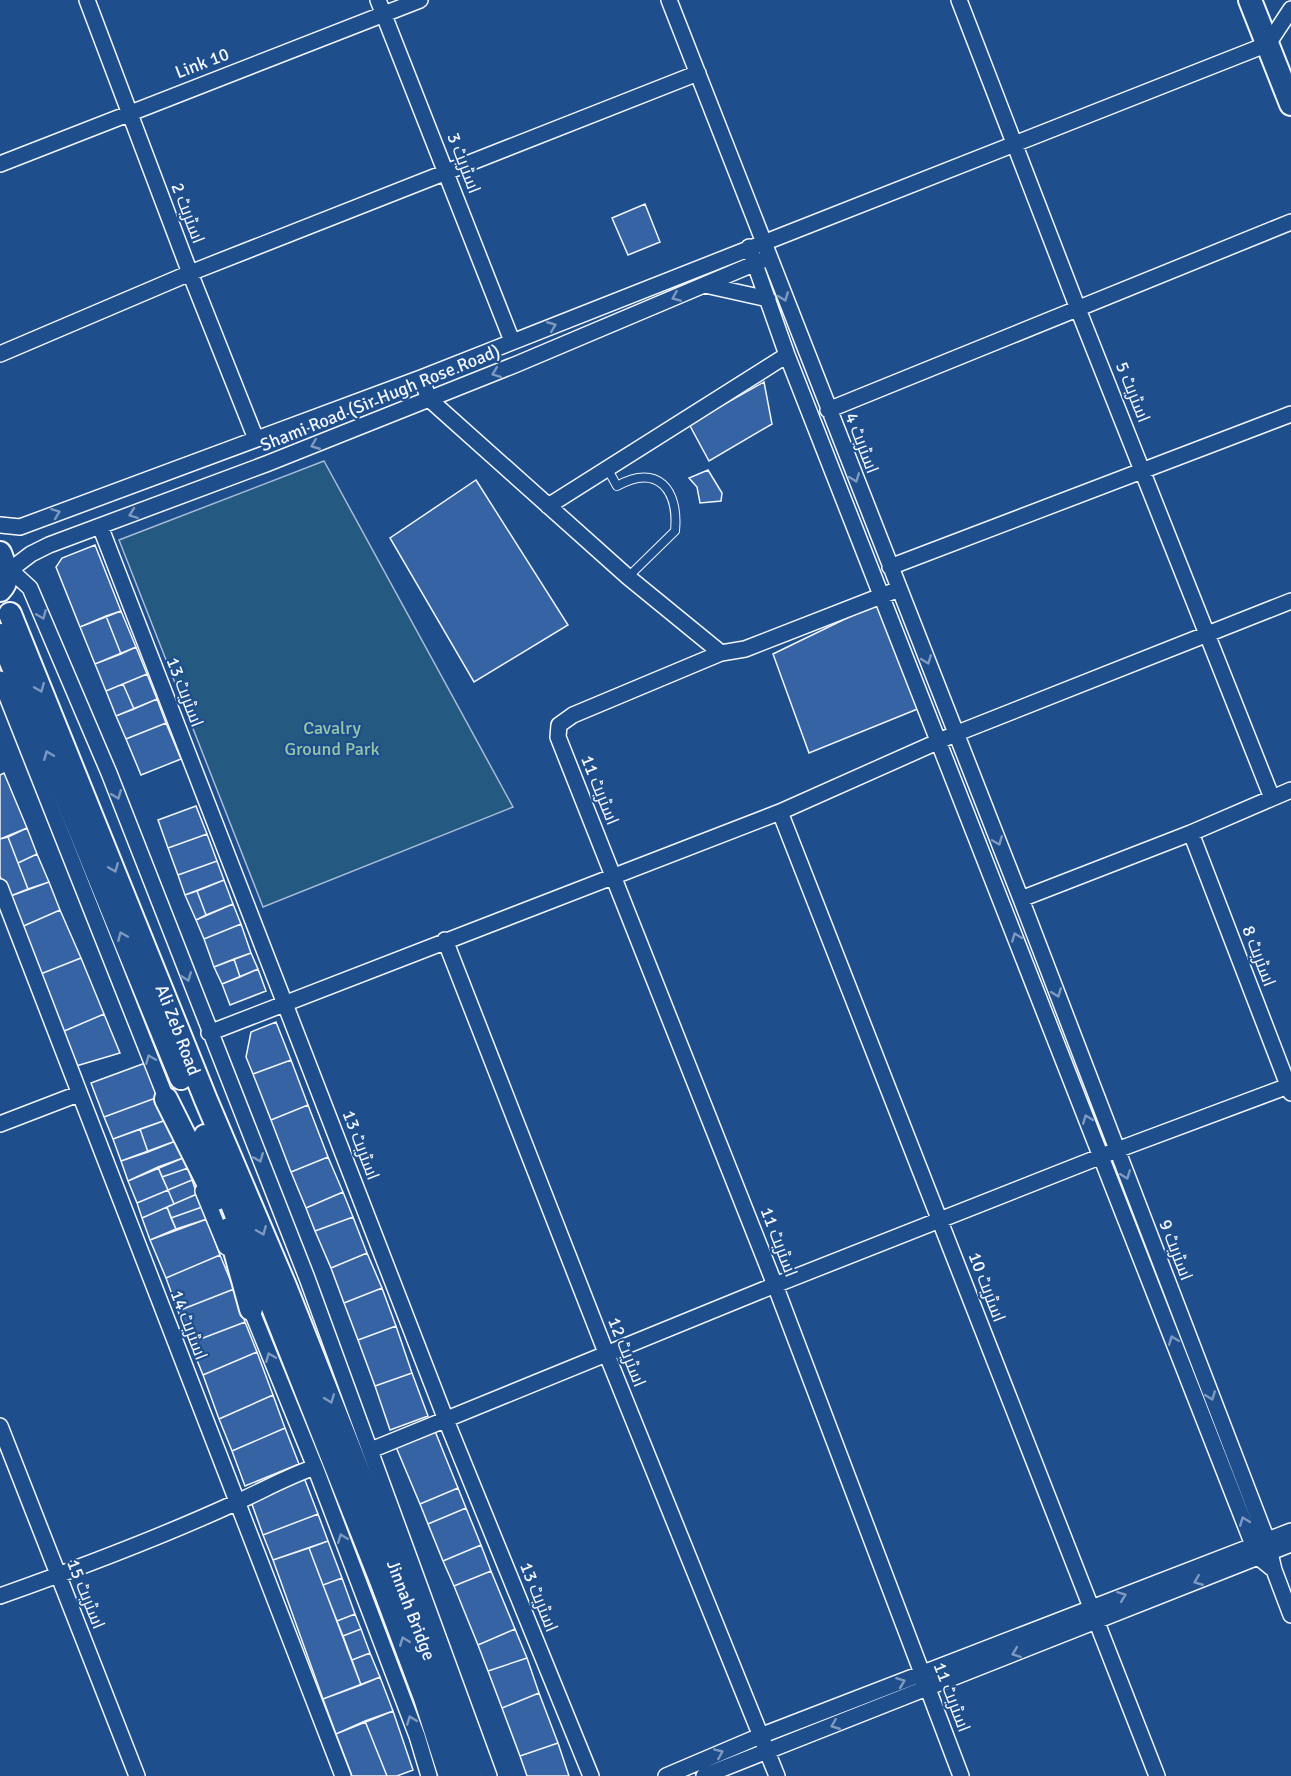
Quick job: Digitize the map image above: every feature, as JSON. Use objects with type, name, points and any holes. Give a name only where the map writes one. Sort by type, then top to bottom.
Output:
[{"type":"main road","points":[[1250,0],[1291,104]]},
{"type":"main road","name":"Ali Zeb Road","points":[[10,614],[206,1100],[285,1286],[332,1458]]},
{"type":"main road","name":"Ali Zeb Road","points":[[0,635],[193,1106],[332,1458]]},
{"type":"main road","points":[[166,1099],[285,1337]]},
{"type":"main road","points":[[193,1106],[251,1309]]},
{"type":"main road","name":"Jinnah Bridge","points":[[332,1458],[425,1698],[450,1776]]},
{"type":"main road","name":"Jinnah Bridge","points":[[332,1458],[442,1694],[470,1776]]},
{"type":"street","name":"اسٹریٹ 2","points":[[87,0],[190,273],[256,439]]},
{"type":"street","name":"Link 10","points":[[0,164],[381,7],[420,0]]},
{"type":"street","name":"اسٹریٹ 4","points":[[669,0],[698,73],[756,245],[828,410],[1021,899]]},
{"type":"street","name":"اسٹریٹ 5","points":[[960,0],[1078,309],[1272,798]]},
{"type":"street","name":"اسٹریٹ 3","points":[[381,7],[512,341]]},
{"type":"street","points":[[1268,44],[1291,9]]},
{"type":"street","name":"Shami Road (Sir Hugh Rose Road)","points":[[0,525],[20,527],[421,378],[1268,44]]},
{"type":"street","points":[[0,354],[190,273],[698,73]]},
{"type":"street","points":[[828,410],[1291,222]]},
{"type":"street","points":[[762,260],[768,299],[787,355],[1102,1156],[1262,1549]]},
{"type":"street","name":"Shami Road (Sir Hugh Rose Road)","points":[[2,572],[39,550],[429,399],[762,260]]},
{"type":"street","points":[[705,285],[768,299]]},
{"type":"street","points":[[548,506],[787,355]]},
{"type":"street","points":[[421,378],[429,399],[628,577],[721,653],[745,649],[899,590]]},
{"type":"street","points":[[890,567],[1291,414]]},
{"type":"street","name":"اسٹریٹ 13","points":[[99,526],[446,1420],[591,1776]]},
{"type":"street","points":[[2,572],[17,576],[30,588],[109,773],[209,1033],[307,1278],[372,1450],[489,1776]]},
{"type":"street","points":[[209,1033],[780,812],[955,734],[1205,633],[1291,601]]},
{"type":"street","name":"اسٹریٹ 11","points":[[721,653],[573,715],[559,725],[558,737],[775,1285],[961,1776]]},
{"type":"street","points":[[0,679],[251,1309],[332,1458],[429,1776]]},
{"type":"street","points":[[1021,899],[1191,833],[1291,790]]},
{"type":"street","name":"اسٹریٹ 10","points":[[780,812],[1157,1776]]},
{"type":"street","name":"اسٹریٹ 8","points":[[1191,833],[1290,1088]]},
{"type":"street","name":"اسٹریٹ 14","points":[[0,887],[343,1776]]},
{"type":"street","name":"اسٹریٹ 9","points":[[1021,899],[1117,1150],[1262,1549],[1274,1569],[1291,1615]]},
{"type":"street","name":"اسٹریٹ 12","points":[[446,940],[607,1355],[777,1776]]},
{"type":"street","points":[[372,1450],[775,1285],[1117,1150],[1290,1088]]},
{"type":"street","points":[[0,1124],[78,1094]]},
{"type":"street","points":[[285,1286],[307,1278]]},
{"type":"street","name":"اسٹریٹ 15","points":[[0,1426],[137,1776]]},
{"type":"street","points":[[0,1596],[57,1576],[237,1503],[282,1478],[332,1458]]},
{"type":"street","points":[[666,1776],[760,1736],[925,1681],[1095,1615],[1262,1549],[1291,1531]]},
{"type":"street","points":[[1262,1549],[1291,1544]]},
{"type":"street","points":[[704,1776],[767,1752],[925,1681]]},
{"type":"lane","points":[[607,467],[617,486],[630,479],[649,478],[662,482],[670,492],[677,509],[675,531],[628,577]]},
{"type":"green space","name":"Cavalry Ground Park","points":[[324,461],[513,807],[263,907],[119,540]]},
{"type":"building","points":[[645,204],[660,242],[628,255],[612,218]]},
{"type":"building","points":[[764,382],[772,424],[709,461],[689,424]]},
{"type":"building","points":[[708,470],[722,493],[721,501],[700,503],[697,487],[689,478]]},
{"type":"building","points":[[476,480],[568,625],[474,682],[390,538]]},
{"type":"building","points":[[95,545],[121,611],[80,627],[56,567],[62,558]]},
{"type":"building","points":[[878,603],[920,708],[809,753],[773,654]]},
{"type":"building","points":[[121,611],[136,647],[121,654],[106,616]]},
{"type":"building","points":[[106,616],[121,654],[95,664],[80,627]]},
{"type":"building","points":[[136,647],[147,674],[106,691],[95,664]]},
{"type":"building","points":[[147,674],[157,699],[134,709],[123,684]]},
{"type":"building","points":[[123,684],[134,709],[116,716],[106,691]]},
{"type":"building","points":[[157,699],[166,723],[126,739],[116,716]]},
{"type":"building","points":[[166,723],[181,759],[141,775],[126,739]]},
{"type":"building","points":[[4,773],[27,828],[0,839],[0,775]]},
{"type":"building","points":[[196,806],[207,834],[168,848],[158,820]]},
{"type":"building","points":[[27,828],[37,854],[18,863],[8,837]]},
{"type":"building","points":[[207,834],[217,861],[178,875],[168,848]]},
{"type":"building","points":[[8,837],[28,889],[8,897],[0,876],[0,839]]},
{"type":"building","points":[[37,854],[49,882],[28,889],[18,863]]},
{"type":"building","points":[[217,861],[224,880],[185,895],[178,875]]},
{"type":"building","points":[[224,880],[233,904],[206,915],[197,891]]},
{"type":"building","points":[[49,882],[60,910],[19,928],[8,897]]},
{"type":"building","points":[[197,891],[206,915],[196,920],[185,895]]},
{"type":"building","points":[[233,904],[241,924],[204,939],[196,920]]},
{"type":"building","points":[[60,910],[81,958],[38,975],[19,928]]},
{"type":"building","points":[[241,924],[251,953],[214,967],[204,939]]},
{"type":"building","points":[[251,953],[258,969],[240,977],[234,959]]},
{"type":"building","points":[[81,958],[104,1014],[62,1032],[38,975]]},
{"type":"building","points":[[234,959],[240,977],[222,984],[214,967]]},
{"type":"building","points":[[258,969],[266,991],[230,1005],[222,984]]},
{"type":"building","points":[[104,1014],[120,1053],[76,1066],[62,1032]]},
{"type":"building","points":[[276,1022],[291,1060],[253,1074],[246,1057],[251,1032]]},
{"type":"building","points":[[291,1060],[308,1105],[271,1120],[253,1074]]},
{"type":"building","points":[[148,1062],[161,1096],[104,1117],[91,1083]]},
{"type":"building","points":[[161,1096],[169,1119],[113,1139],[104,1117]]},
{"type":"building","points":[[308,1105],[328,1157],[291,1172],[271,1120]]},
{"type":"building","points":[[169,1119],[178,1140],[148,1152],[140,1129]]},
{"type":"building","points":[[140,1129],[148,1152],[121,1161],[113,1139]]},
{"type":"building","points":[[178,1140],[183,1158],[128,1181],[121,1161]]},
{"type":"building","points":[[328,1157],[343,1192],[306,1208],[291,1172]]},
{"type":"building","points":[[183,1158],[188,1168],[162,1177],[158,1167]]},
{"type":"building","points":[[158,1167],[168,1190],[137,1203],[128,1181]]},
{"type":"building","points":[[188,1168],[192,1180],[168,1190],[162,1177]]},
{"type":"building","points":[[192,1180],[197,1194],[174,1204],[168,1190]]},
{"type":"building","points":[[168,1190],[174,1204],[142,1218],[137,1203]]},
{"type":"building","points":[[343,1192],[353,1217],[315,1231],[306,1208]]},
{"type":"building","points":[[197,1194],[202,1207],[171,1218],[167,1207]]},
{"type":"building","points":[[167,1207],[176,1229],[150,1240],[142,1218]]},
{"type":"building","points":[[202,1207],[207,1219],[176,1229],[171,1218]]},
{"type":"building","points":[[353,1217],[367,1253],[331,1268],[315,1231]]},
{"type":"building","points":[[207,1219],[220,1255],[166,1278],[150,1240]]},
{"type":"building","points":[[367,1253],[382,1288],[344,1303],[331,1268]]},
{"type":"building","points":[[220,1255],[234,1289],[178,1311],[166,1278]]},
{"type":"building","points":[[382,1288],[396,1326],[358,1340],[344,1303]]},
{"type":"building","points":[[234,1289],[245,1322],[190,1343],[178,1311]]},
{"type":"building","points":[[245,1322],[257,1352],[203,1375],[190,1343]]},
{"type":"building","points":[[396,1326],[412,1373],[375,1386],[358,1340]]},
{"type":"building","points":[[257,1352],[273,1395],[219,1419],[203,1375]]},
{"type":"building","points":[[412,1373],[428,1416],[390,1430],[375,1386]]},
{"type":"building","points":[[273,1395],[285,1428],[232,1451],[219,1419]]},
{"type":"building","points":[[285,1428],[299,1464],[245,1486],[232,1451]]},
{"type":"building","points":[[435,1431],[458,1488],[420,1504],[396,1447]]},
{"type":"building","points":[[303,1475],[318,1514],[263,1535],[249,1496]]},
{"type":"building","points":[[458,1488],[466,1508],[428,1524],[420,1504]]},
{"type":"building","points":[[466,1508],[481,1545],[443,1561],[428,1524]]},
{"type":"building","points":[[318,1514],[328,1541],[273,1560],[263,1535]]},
{"type":"building","points":[[328,1541],[342,1578],[323,1585],[309,1548]]},
{"type":"building","points":[[481,1545],[491,1571],[454,1586],[443,1561]]},
{"type":"building","points":[[309,1548],[361,1685],[323,1699],[273,1560]]},
{"type":"building","points":[[491,1571],[515,1629],[478,1645],[454,1586]]},
{"type":"building","points":[[342,1578],[355,1614],[337,1621],[323,1585]]},
{"type":"building","points":[[355,1614],[361,1629],[343,1636],[337,1621]]},
{"type":"building","points":[[361,1629],[370,1653],[352,1660],[343,1636]]},
{"type":"building","points":[[515,1629],[527,1658],[488,1671],[478,1645]]},
{"type":"building","points":[[370,1653],[380,1677],[361,1685],[352,1660]]},
{"type":"building","points":[[527,1658],[539,1693],[502,1708],[488,1671]]},
{"type":"building","points":[[380,1677],[393,1711],[336,1734],[323,1699]]},
{"type":"building","points":[[539,1693],[558,1743],[520,1756],[502,1708]]},
{"type":"building","points":[[393,1711],[413,1770],[397,1776],[387,1776],[365,1721]]},
{"type":"building","points":[[365,1721],[387,1776],[352,1776],[336,1734]]},
{"type":"building","points":[[558,1743],[569,1776],[527,1776],[520,1756]]}]
